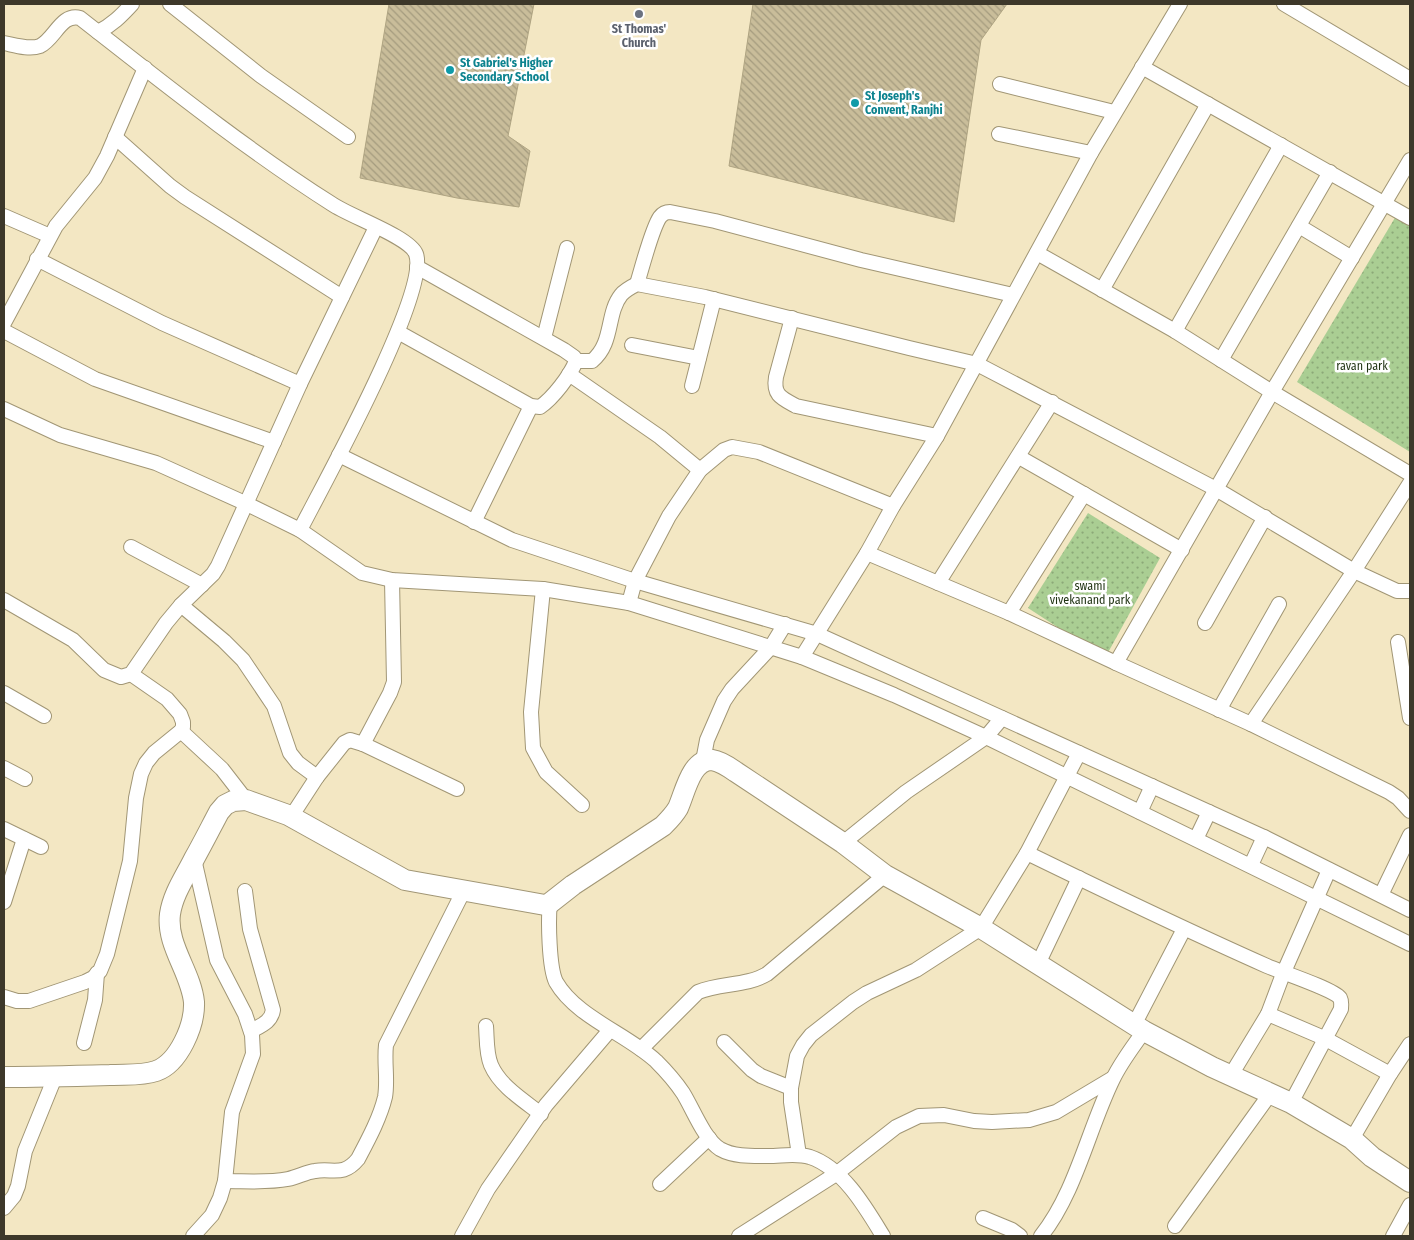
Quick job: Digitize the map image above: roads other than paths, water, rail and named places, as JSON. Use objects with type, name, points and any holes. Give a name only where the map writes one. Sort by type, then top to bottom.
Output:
[{"type":"street","points":[[98,32],[109,27],[132,4]]},
{"type":"street","points":[[170,4],[261,76],[348,138]]},
{"type":"street","points":[[802,657],[937,436],[1091,152],[1180,4]]},
{"type":"street","points":[[1284,4],[1410,79]]},
{"type":"street","points":[[4,43],[31,47],[39,46],[47,41],[69,18],[74,16],[80,18],[226,130],[306,187],[339,209],[409,245],[416,254],[412,291],[398,332],[339,455],[300,530]]},
{"type":"street","points":[[1142,67],[1385,202],[1410,218]]},
{"type":"street","points":[[4,323],[56,226],[95,178],[116,137],[146,68]]},
{"type":"street","points":[[1000,84],[1114,112]]},
{"type":"street","points":[[1102,290],[1208,104]]},
{"type":"street","points":[[999,134],[1091,152]]},
{"type":"street","points":[[116,137],[170,186],[185,197],[342,297]]},
{"type":"street","points":[[1175,332],[1281,145]]},
{"type":"street","points":[[1116,663],[1272,392],[1410,160]]},
{"type":"street","points":[[1221,360],[1330,172]]},
{"type":"street","points":[[637,284],[660,217],[664,213],[670,212],[715,221],[861,260],[1013,295]]},
{"type":"street","points":[[4,216],[50,236]]},
{"type":"street","points":[[1299,226],[1352,258]]},
{"type":"street","points":[[4,600],[73,640],[104,670],[121,678],[131,674],[166,623],[218,566],[300,384],[376,227]]},
{"type":"street","points":[[544,338],[567,248]]},
{"type":"street","points":[[1037,253],[1175,332],[1410,474]]},
{"type":"street","points":[[37,259],[162,323],[300,384]]},
{"type":"street","points":[[416,267],[544,338],[574,357],[576,361]]},
{"type":"street","points":[[576,361],[592,361],[601,352],[608,338],[616,303],[626,290],[637,284],[714,299],[977,364],[1216,490],[1354,571],[1397,591],[1410,591]]},
{"type":"street","points":[[692,386],[714,299]]},
{"type":"street","points":[[792,318],[774,387],[778,395],[796,406],[937,436]]},
{"type":"street","points":[[4,331],[95,379],[274,442]]},
{"type":"street","points":[[398,332],[531,406],[540,407],[546,403],[576,361]]},
{"type":"street","points":[[632,345],[699,358]]},
{"type":"street","points":[[568,374],[660,437],[700,470]]},
{"type":"street","points":[[938,583],[1052,402]]},
{"type":"street","points":[[474,522],[531,406]]},
{"type":"street","points":[[4,409],[68,438],[138,456],[156,463],[247,504],[300,530],[362,572],[392,580],[543,589],[629,603],[802,657],[894,695],[986,737],[1410,944]]},
{"type":"street","points":[[629,603],[636,581],[669,516],[700,470],[724,450],[732,447],[759,452],[893,506]]},
{"type":"street","points":[[339,455],[512,540],[636,581],[817,634],[1264,837],[1410,910]]},
{"type":"street","points":[[1019,457],[1182,550]]},
{"type":"street","points":[[1251,724],[1354,571],[1410,483]]},
{"type":"street","points":[[1009,613],[1084,494]]},
{"type":"street","points":[[1205,624],[1265,518]]},
{"type":"street","points":[[131,547],[202,585]]},
{"type":"street","points":[[867,553],[1009,613],[1251,724],[1389,792],[1398,798],[1410,811]]},
{"type":"street","points":[[363,744],[392,688],[392,580]]},
{"type":"street","points":[[543,589],[532,712],[532,748],[546,772],[582,805]]},
{"type":"street","points":[[1219,710],[1279,604]]},
{"type":"street","points":[[181,605],[224,640],[243,660],[274,706],[290,753],[298,763],[317,777]]},
{"type":"street","points":[[4,1077],[147,1074],[163,1068],[173,1059],[189,1031],[193,1017],[194,1001],[174,944],[169,921],[170,912],[180,883],[219,812],[233,800],[246,800],[285,814],[405,880],[538,904],[550,903],[573,885],[671,819],[692,773],[703,761],[707,740],[724,701],[732,689],[772,648],[785,624]]},
{"type":"street","points":[[1398,642],[1410,718]]},
{"type":"street","points":[[4,997],[17,1001],[29,1001],[85,982],[97,974],[104,963],[130,861],[136,798],[141,774],[146,763],[154,753],[181,731],[183,722],[174,706],[161,694],[131,674]]},
{"type":"street","points":[[4,693],[44,716]]},
{"type":"street","points":[[843,843],[906,792],[986,737],[1002,718]]},
{"type":"street","points":[[181,731],[222,769],[246,800]]},
{"type":"street","points":[[285,814],[344,743],[350,740],[363,744],[457,789]]},
{"type":"street","points":[[799,1155],[791,1102],[791,1088],[797,1056],[803,1045],[811,1035],[852,1002],[916,970],[981,928],[1027,853],[1079,753]]},
{"type":"street","points":[[703,761],[718,762],[736,772],[843,843],[885,874],[981,928],[1139,1028],[1212,1067],[1291,1103],[1352,1138],[1372,1157],[1410,1182]]},
{"type":"street","points":[[4,768],[25,779]]},
{"type":"street","points":[[1140,812],[1152,786]]},
{"type":"street","points":[[1196,839],[1209,812]]},
{"type":"street","points":[[4,829],[41,847]]},
{"type":"street","points":[[1381,895],[1410,835]]},
{"type":"street","points":[[1251,865],[1264,837]]},
{"type":"street","points":[[4,902],[24,839]]},
{"type":"street","points":[[1027,853],[1184,929],[1283,974],[1332,992],[1340,997],[1342,1003],[1340,1009],[1291,1103]]},
{"type":"street","points":[[194,859],[218,960],[245,1014],[251,1031],[253,1054],[232,1112],[225,1181],[212,1215],[194,1236]]},
{"type":"street","points":[[1231,1075],[1268,1014],[1283,974],[1329,870]]},
{"type":"street","points":[[641,1049],[698,992],[706,988],[751,980],[767,974],[885,874]]},
{"type":"street","points":[[1038,964],[1079,878]]},
{"type":"street","points":[[225,1181],[284,1180],[296,1178],[313,1171],[336,1172],[349,1168],[363,1150],[381,1110],[386,1086],[386,1046],[464,890]]},
{"type":"street","points":[[245,891],[250,929],[273,1010],[272,1017],[268,1022],[251,1031]]},
{"type":"street","points":[[550,903],[549,917],[553,976],[565,994],[576,1005],[610,1030],[641,1049],[671,1078],[682,1091],[709,1138],[721,1149],[737,1155],[799,1155],[819,1161],[836,1174],[861,1201],[883,1236]]},
{"type":"street","points":[[1041,1236],[1049,1226],[1065,1196],[1113,1078],[1139,1028],[1184,929]]},
{"type":"street","points":[[84,1043],[95,1000],[97,974]]},
{"type":"street","points":[[1268,1014],[1324,1038],[1390,1074]]},
{"type":"street","points":[[486,1026],[488,1054],[491,1065],[517,1096],[541,1114]]},
{"type":"street","points":[[462,1236],[488,1189],[555,1094],[610,1030]]},
{"type":"street","points":[[724,1042],[756,1073],[770,1081],[791,1088]]},
{"type":"street","points":[[1352,1138],[1410,1044]]},
{"type":"street","points":[[4,1208],[14,1196],[18,1186],[25,1151],[55,1077]]},
{"type":"street","points":[[739,1236],[836,1174],[896,1127],[919,1116],[944,1115],[974,1121],[992,1122],[1029,1120],[1056,1112],[1113,1078]]},
{"type":"street","points":[[1176,1226],[1270,1094]]},
{"type":"street","points":[[660,1184],[709,1138]]},
{"type":"street","points":[[1393,1236],[1410,1205]]},
{"type":"street","points":[[984,1218],[1012,1230],[1020,1236]]},
{"type":"place","name":"St Thomas' Church","points":[[639,14]]},
{"type":"place","name":"St Gabriel's Higher Secondary School","points":[[450,70]]},
{"type":"place","name":"St Joseph's Convent, Ranjhi","points":[[855,103]]},
{"type":"park label","name":"ravan park","points":[[1362,366]]},
{"type":"park label","name":"swami vivekanand park","points":[[1090,593]]}]
